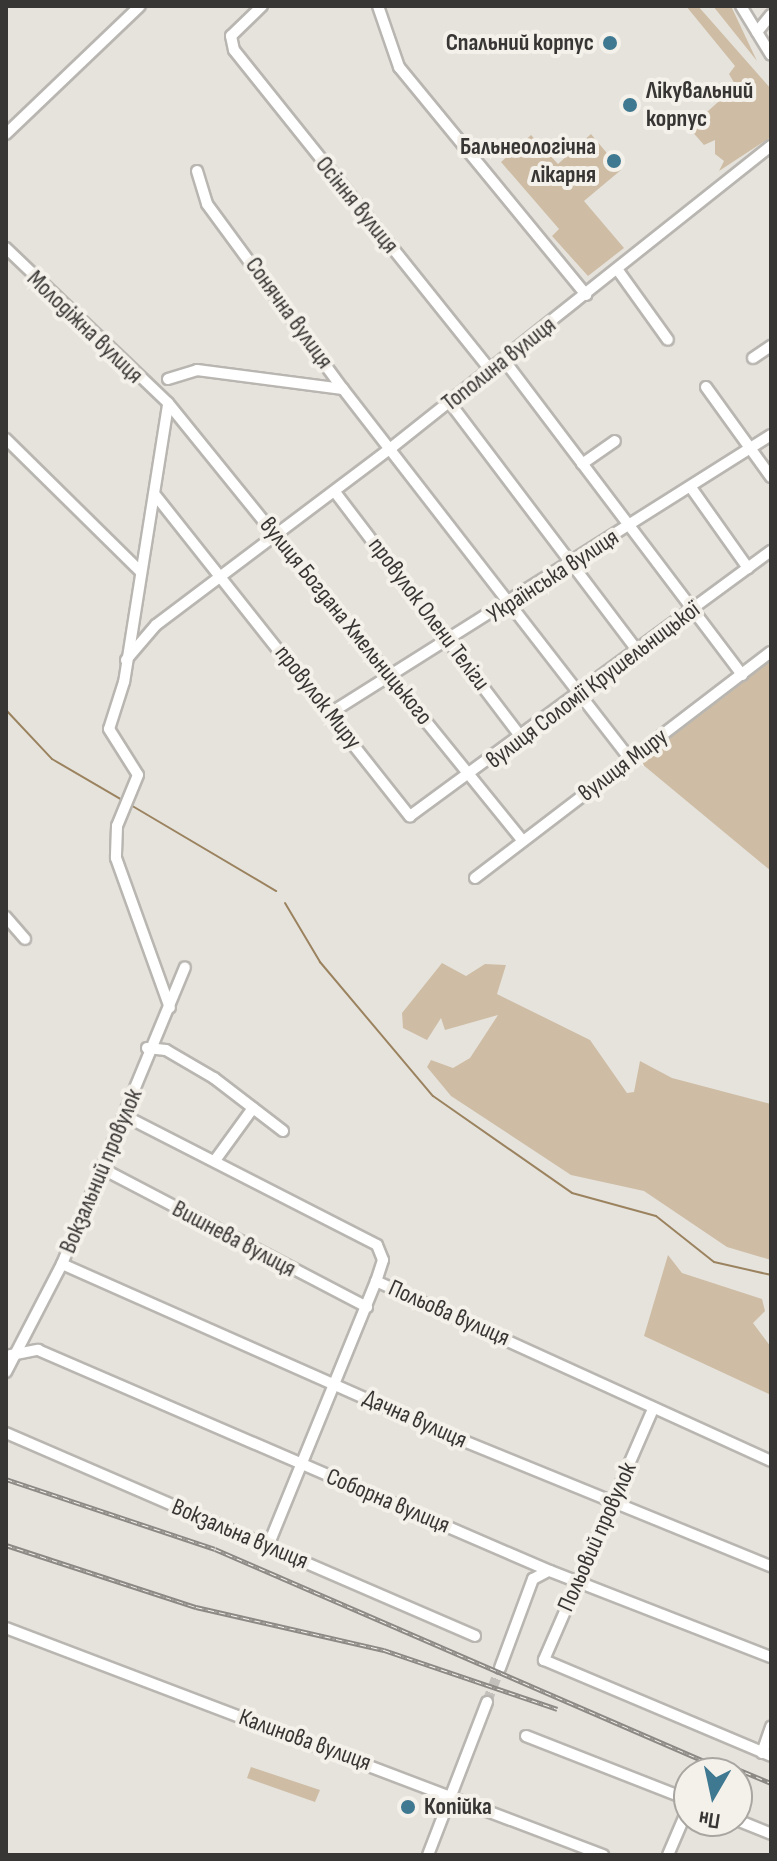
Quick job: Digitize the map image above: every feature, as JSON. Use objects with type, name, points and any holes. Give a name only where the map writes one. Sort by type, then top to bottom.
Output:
[{"type":"street","points":[[6,134],[140,6]]},
{"type":"street","name":"Осіння вулиця","points":[[262,6],[231,36],[234,50],[491,371]]},
{"type":"street","points":[[378,6],[399,67],[586,295]]},
{"type":"street","points":[[741,6],[771,55]]},
{"type":"street","points":[[747,6],[751,21]]},
{"type":"street","points":[[757,32],[771,15]]},
{"type":"street","name":"Тополина вулиця","points":[[223,577],[491,371],[771,146]]},
{"type":"street","name":"Сонячна вулиця","points":[[197,171],[207,204],[343,389],[631,760]]},
{"type":"street","name":"Молодіжна вулиця","points":[[6,248],[168,403]]},
{"type":"street","points":[[617,269],[668,340]]},
{"type":"street","points":[[753,358],[771,346]]},
{"type":"street","points":[[504,360],[742,675]]},
{"type":"street","points":[[168,379],[197,370],[343,389]]},
{"type":"street","points":[[706,387],[771,477]]},
{"type":"street","points":[[168,403],[156,496],[139,570],[126,660],[110,738],[138,775],[117,826],[116,858],[170,1008]]},
{"type":"street","name":"вулиця Богдана Хмельницького","points":[[168,403],[522,840]]},
{"type":"street","points":[[450,403],[638,652]]},
{"type":"street","name":"Українська вулиця","points":[[332,712],[453,641],[771,435]]},
{"type":"street","points":[[6,439],[139,570]]},
{"type":"street","points":[[582,464],[615,441]]},
{"type":"street","points":[[692,489],[748,568]]},
{"type":"street","name":"провулок Олени Теліги","points":[[335,492],[453,641],[522,738]]},
{"type":"street","name":"провулок Миру","points":[[156,496],[332,712],[412,816]]},
{"type":"street","name":"вулиця Соломії Крушельницької","points":[[412,816],[522,738],[771,551]]},
{"type":"street","points":[[126,660],[156,625],[223,577]]},
{"type":"street","name":"вулиця Миру","points":[[475,878],[771,652]]},
{"type":"street","points":[[6,917],[25,939]]},
{"type":"street","name":"Вокзальний провулок","points":[[6,1372],[11,1354],[62,1264],[125,1116],[147,1048],[170,1008],[185,967]]},
{"type":"street","points":[[147,1048],[166,1050],[283,1131]]},
{"type":"street","points":[[216,1159],[253,1108]]},
{"type":"street","name":"Польова вулиця","points":[[125,1116],[216,1159],[381,1248],[376,1281],[771,1461]]},
{"type":"street","name":"Вишнева вулиця","points":[[103,1169],[367,1307]]},
{"type":"street","name":"Дачна вулиця","points":[[62,1264],[612,1502],[771,1566]]},
{"type":"street","points":[[268,1546],[305,1465],[376,1281]]},
{"type":"street","name":"Соборна вулиця","points":[[11,1354],[38,1350],[550,1571],[771,1657]]},
{"type":"street","name":"Польовий провулок","points":[[653,1409],[577,1582],[548,1664],[766,1754]]},
{"type":"street","name":"Вокзальна вулиця","points":[[6,1433],[475,1636]]},
{"type":"street","points":[[500,1668],[533,1579],[528,1561]]},
{"type":"street","points":[[533,1579],[550,1571]]},
{"type":"street","name":"Калинова вулиця","points":[[6,1628],[603,1855]]},
{"type":"street","points":[[428,1855],[487,1702]]},
{"type":"street","points":[[766,1754],[771,1727]]},
{"type":"street","points":[[526,1736],[673,1796]]},
{"type":"shaded area","points":[[686,6],[698,6],[771,89],[771,137],[719,171],[724,161],[715,154],[715,140],[704,145],[689,128],[736,86],[729,74],[735,66]]},
{"type":"shaded area","points":[[713,6],[731,6],[757,61]]},
{"type":"shaded area","points":[[591,134],[621,170],[584,201],[624,248],[588,276],[552,236],[559,229],[501,162],[531,135],[558,164]]},
{"type":"shaded area","points":[[771,658],[771,871],[636,759]]},
{"type":"shaded area","points":[[442,963],[466,976],[485,964],[506,965],[497,994],[590,1040],[627,1093],[634,1092],[640,1061],[672,1078],[771,1104],[771,1260],[727,1247],[644,1191],[571,1175],[451,1096],[427,1067],[431,1060],[453,1068],[470,1058],[498,1015],[445,1030],[441,1018],[427,1040],[403,1028],[402,1013]]},
{"type":"shaded area","points":[[668,1255],[682,1273],[762,1299],[765,1311],[753,1323],[771,1347],[771,1395],[644,1336]]},
{"type":"shaded area","points":[[251,1767],[320,1790],[315,1802],[247,1778]]},
{"type":"waterway","points":[[6,710],[52,759],[124,801]]},
{"type":"waterway","points":[[129,804],[276,891]]},
{"type":"waterway","points":[[285,903],[320,962],[433,1096],[572,1193],[656,1216],[714,1262],[771,1275]]},
{"type":"tunnel","points":[[487,1702],[500,1668]]},
{"type":"railway","points":[[6,1479],[215,1549],[695,1757]]},
{"type":"railway","points":[[6,1545],[196,1607],[384,1650],[557,1709]]},
{"type":"railway","points":[[753,1776],[771,1783]]},
{"type":"place","name":"Спальний корпус","points":[[610,43]]},
{"type":"place","name":"Лікувальний корпус","points":[[630,105]]},
{"type":"place","name":"Бальнеологічна лікарня","points":[[614,161]]},
{"type":"place","name":"Копійка","points":[[408,1807]]}]
